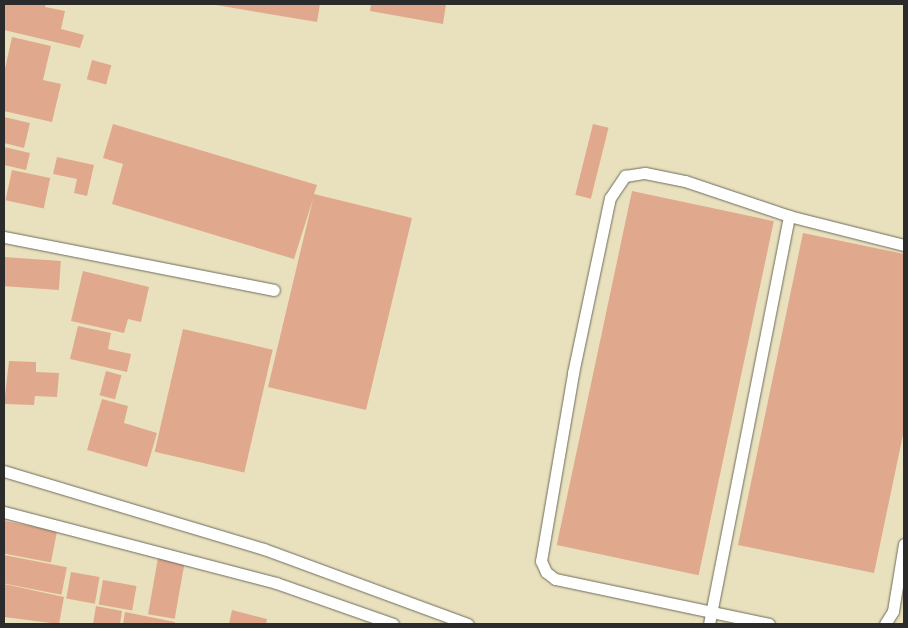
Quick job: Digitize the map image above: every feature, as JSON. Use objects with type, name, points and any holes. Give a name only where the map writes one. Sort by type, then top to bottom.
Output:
[{"type":"lane","points":[[769,624],[555,579],[546,572],[541,561],[573,372],[610,198],[625,176],[645,173],[685,181],[789,216],[904,245]]},
{"type":"lane","points":[[709,624],[789,216]]},
{"type":"lane","points":[[4,236],[274,290]]},
{"type":"lane","points":[[4,471],[264,549],[468,624]]},
{"type":"lane","points":[[4,512],[276,583],[393,624]]},
{"type":"lane","points":[[885,624],[893,612],[904,544]]},
{"type":"building","points":[[4,4],[46,4],[45,7],[65,11],[61,29],[84,35],[80,48],[4,30]]},
{"type":"building","points":[[210,4],[320,4],[317,22]]},
{"type":"building","points":[[371,4],[446,4],[443,24],[370,11]]},
{"type":"building","points":[[12,37],[51,46],[43,80],[61,84],[52,122],[4,111],[4,73]]},
{"type":"building","points":[[92,60],[111,65],[106,84],[87,79]]},
{"type":"building","points":[[4,117],[30,123],[24,148],[4,143]]},
{"type":"building","points":[[113,124],[317,185],[314,194],[412,218],[366,410],[268,387],[313,199],[294,259],[112,204],[123,164],[103,158]]},
{"type":"building","points":[[593,124],[609,128],[591,199],[575,195]]},
{"type":"building","points":[[4,147],[30,153],[26,170],[4,165]]},
{"type":"building","points":[[57,157],[94,165],[87,196],[74,193],[77,179],[53,174]]},
{"type":"building","points":[[12,170],[50,178],[44,208],[6,200]]},
{"type":"building","points":[[632,191],[774,221],[699,575],[557,545]]},
{"type":"building","points":[[803,233],[904,254],[904,430],[874,573],[738,545]]},
{"type":"building","points":[[4,257],[61,261],[59,290],[4,286]]},
{"type":"building","points":[[83,271],[149,287],[141,322],[128,319],[124,333],[71,321]]},
{"type":"building","points":[[78,326],[111,333],[108,349],[131,354],[127,372],[70,359]]},
{"type":"building","points":[[183,329],[273,350],[244,472],[155,452]]},
{"type":"building","points":[[9,361],[36,362],[36,372],[59,373],[57,397],[35,396],[34,405],[4,404]]},
{"type":"building","points":[[106,371],[121,375],[115,399],[100,395]]},
{"type":"building","points":[[102,399],[128,406],[124,423],[157,433],[147,467],[87,450]]},
{"type":"building","points":[[5,521],[57,531],[51,563],[4,553]]},
{"type":"building","points":[[4,555],[67,567],[61,595],[4,584]]},
{"type":"building","points":[[158,558],[185,563],[175,619],[148,614]]},
{"type":"building","points":[[71,572],[100,577],[95,604],[66,599]]},
{"type":"building","points":[[103,580],[136,586],[132,611],[99,605]]},
{"type":"building","points":[[4,584],[64,597],[59,624],[4,617]]},
{"type":"building","points":[[96,606],[122,611],[120,624],[93,624]]},
{"type":"building","points":[[232,610],[267,619],[266,624],[229,624]]},
{"type":"building","points":[[125,612],[175,622],[174,624],[123,624]]}]
